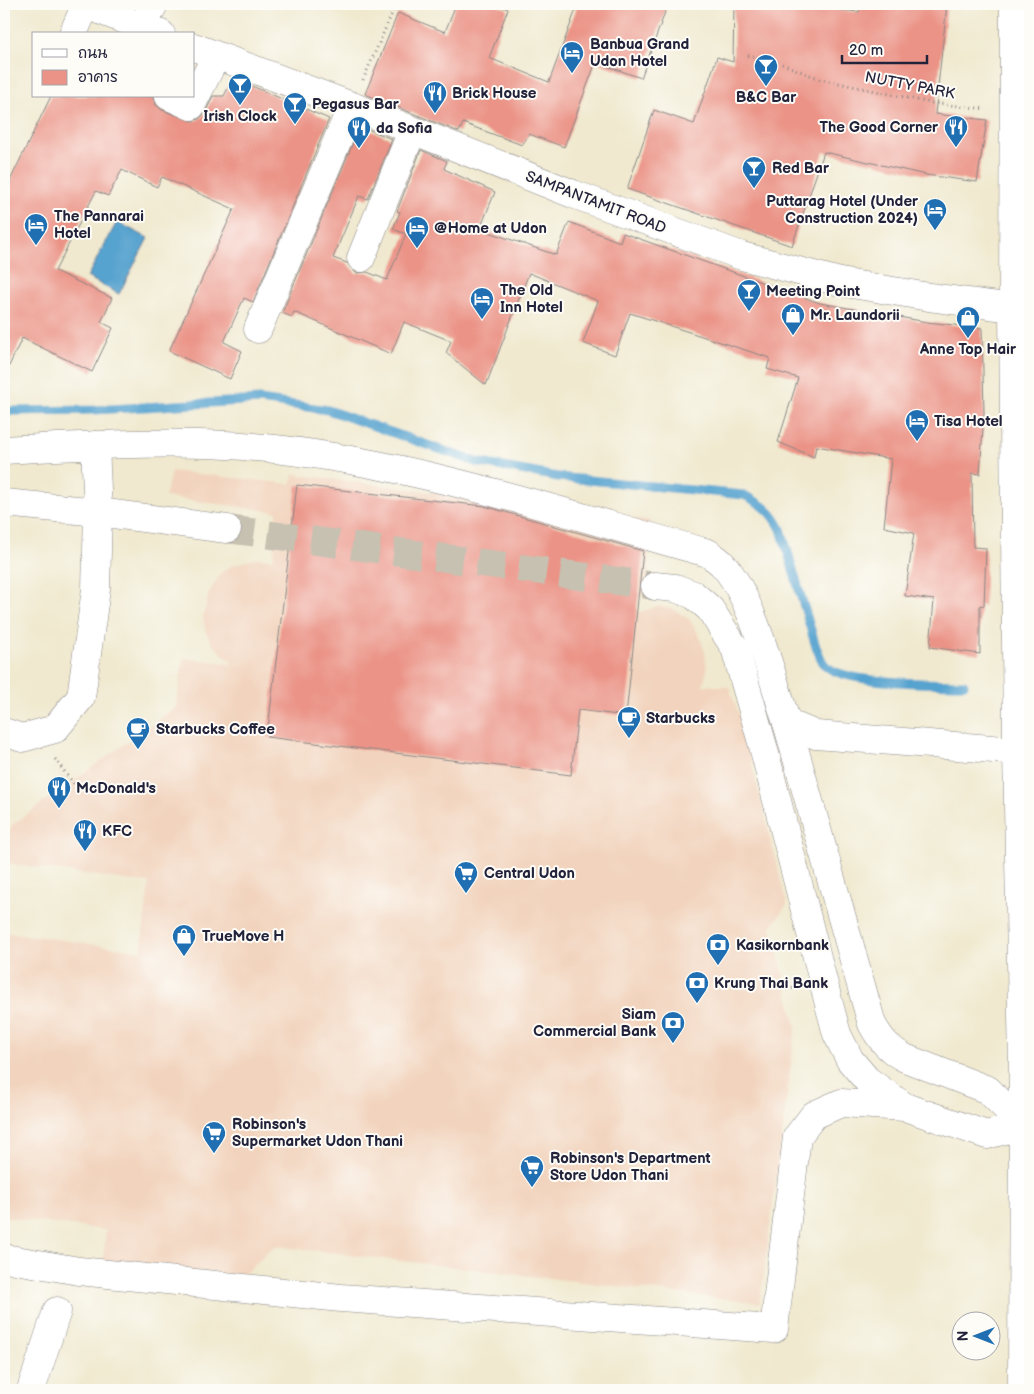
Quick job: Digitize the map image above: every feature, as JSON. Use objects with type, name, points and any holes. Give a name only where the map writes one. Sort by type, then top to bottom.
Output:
[{"type":"street","points":[[74,32],[85,4],[153,21]]},
{"type":"street","points":[[1014,4],[1013,111],[1022,308],[1027,1126],[1022,1390]]},
{"type":"street","name":"SAMPANTAMIT ROAD","points":[[205,52],[352,106],[412,131],[742,256],[840,282],[1022,308]]},
{"type":"street","points":[[195,91],[205,52]]},
{"type":"street","points":[[173,98],[191,106],[193,98]]},
{"type":"street","points":[[258,330],[352,106]]},
{"type":"street","points":[[361,258],[412,131]]},
{"type":"street","points":[[4,450],[95,445],[188,444],[274,448],[385,466],[708,553],[723,564],[732,576],[749,610],[787,723],[872,1024],[880,1039],[899,1055],[988,1090],[1027,1126]]},
{"type":"street","points":[[4,732],[22,738],[56,729],[81,697],[96,589],[98,512],[95,445]]},
{"type":"street","points":[[4,503],[98,512],[227,529]]},
{"type":"street","points":[[655,586],[675,588],[694,595],[710,609],[735,648],[837,1034],[850,1060],[867,1080],[905,1107]]},
{"type":"street","points":[[787,723],[816,735],[1024,751]]},
{"type":"street","points":[[4,1258],[79,1271],[341,1298],[774,1329],[797,1137],[814,1115],[841,1103],[905,1107],[987,1135],[1027,1126]]},
{"type":"street","points":[[31,1390],[57,1311]]},
{"type":"path","points":[[352,106],[396,4]]},
{"type":"path","name":"NUTTY PARK","points":[[748,55],[785,65],[820,79],[931,103],[1013,111]]},
{"type":"shaded area","name":"Central Udon","points":[[171,471],[291,484],[294,474],[651,521],[647,592],[636,598],[637,613],[658,606],[673,609],[689,619],[699,635],[705,652],[707,670],[703,685],[729,687],[741,721],[787,905],[771,927],[796,1026],[760,1303],[275,1246],[240,1278],[103,1264],[106,1230],[4,1217],[4,932],[141,951],[149,883],[4,863],[4,845],[12,825],[176,707],[183,658],[233,664],[213,645],[206,632],[203,617],[209,593],[220,574],[231,566],[257,558],[273,559],[277,512],[165,497]]},
{"type":"water","points":[[117,222],[148,238],[119,294],[87,277]]},
{"type":"building","points":[[456,4],[495,4],[508,9],[489,58],[549,82],[578,4],[668,4],[641,78],[596,62],[564,147],[529,134],[522,145],[463,123],[459,132],[365,94],[398,13],[445,32]]},
{"type":"building","points":[[734,4],[803,4],[803,6],[859,12],[860,4],[947,4],[935,114],[987,120],[977,182],[926,175],[824,152],[792,246],[627,189],[654,110],[694,124],[717,57],[733,62]]},
{"type":"building","points":[[233,78],[329,119],[253,302],[244,298],[224,342],[242,351],[230,379],[169,351],[234,209],[162,177],[157,187],[122,170],[108,196],[96,191],[55,271],[112,298],[101,322],[113,328],[92,372],[22,338],[4,377],[4,193],[50,98],[154,98],[156,105],[162,110],[193,121],[199,119],[205,113],[213,96],[224,96]]},
{"type":"building","points":[[360,126],[392,139],[368,199],[359,196],[333,258],[347,263],[356,273],[367,272],[387,280],[406,234],[393,229],[400,212],[397,211],[421,150],[447,161],[444,169],[495,192],[480,229],[556,255],[569,222],[620,242],[623,233],[820,303],[927,322],[982,328],[984,413],[980,474],[972,473],[973,547],[986,548],[984,606],[980,605],[980,654],[930,647],[934,600],[905,596],[914,533],[884,527],[891,459],[816,446],[814,457],[778,442],[798,378],[767,369],[770,358],[630,313],[615,355],[583,343],[598,301],[529,273],[486,385],[446,353],[451,341],[404,322],[391,354],[294,312],[292,317],[282,313]]},
{"type":"building","points":[[297,485],[484,506],[643,551],[626,716],[578,710],[571,775],[267,737]]},
{"type":"waterway","points":[[4,411],[94,410],[260,400],[328,410],[476,462],[558,477],[744,495],[766,509],[774,517],[781,529],[816,647],[825,665],[835,672],[870,680],[964,684]]},
{"type":"tunnel","points":[[227,529],[655,586]]},
{"type":"place","name":"Banbua Grand Udon Hotel","points":[[572,74]]},
{"type":"place","name":"B&C Bar","points":[[766,87]]},
{"type":"place","name":"Irish Clock","points":[[240,106]]},
{"type":"place","name":"Brick House","points":[[435,114]]},
{"type":"place","name":"Pegasus Bar","points":[[295,125]]},
{"type":"place","name":"The Good Corner","points":[[956,148]]},
{"type":"place","name":"da Sofia","points":[[359,149]]},
{"type":"place","name":"Red Bar","points":[[754,189]]},
{"type":"place","name":"Puttarag Hotel (Under Construction 2024)","points":[[935,231]]},
{"type":"place","name":"The Pannarai Hotel","points":[[36,246]]},
{"type":"place","name":"@Home at Udon","points":[[417,249]]},
{"type":"place","name":"Meeting Point","points":[[749,312]]},
{"type":"place","name":"The Old Inn Hotel","points":[[482,320]]},
{"type":"place","name":"Mr. Laundorii","points":[[793,336]]},
{"type":"place","name":"Anne Top Hair","points":[[968,339]]},
{"type":"place","name":"Tisa Hotel","points":[[917,442]]},
{"type":"place","name":"Starbucks","points":[[629,739]]},
{"type":"place","name":"Starbucks Coffee","points":[[138,750]]},
{"type":"place","name":"McDonald's","points":[[59,809]]},
{"type":"place","name":"KFC","points":[[85,852]]},
{"type":"place","name":"Central Udon","points":[[466,894]]},
{"type":"place","name":"TrueMove H","points":[[184,957]]},
{"type":"place","name":"Kasikornbank","points":[[718,966]]},
{"type":"place","name":"Krung Thai Bank","points":[[697,1004]]},
{"type":"place","name":"Siam Commercial Bank","points":[[673,1044]]},
{"type":"place","name":"Robinson's Supermarket Udon Thani","points":[[214,1154]]},
{"type":"place","name":"Robinson's Department Store Udon Thani","points":[[532,1188]]}]
